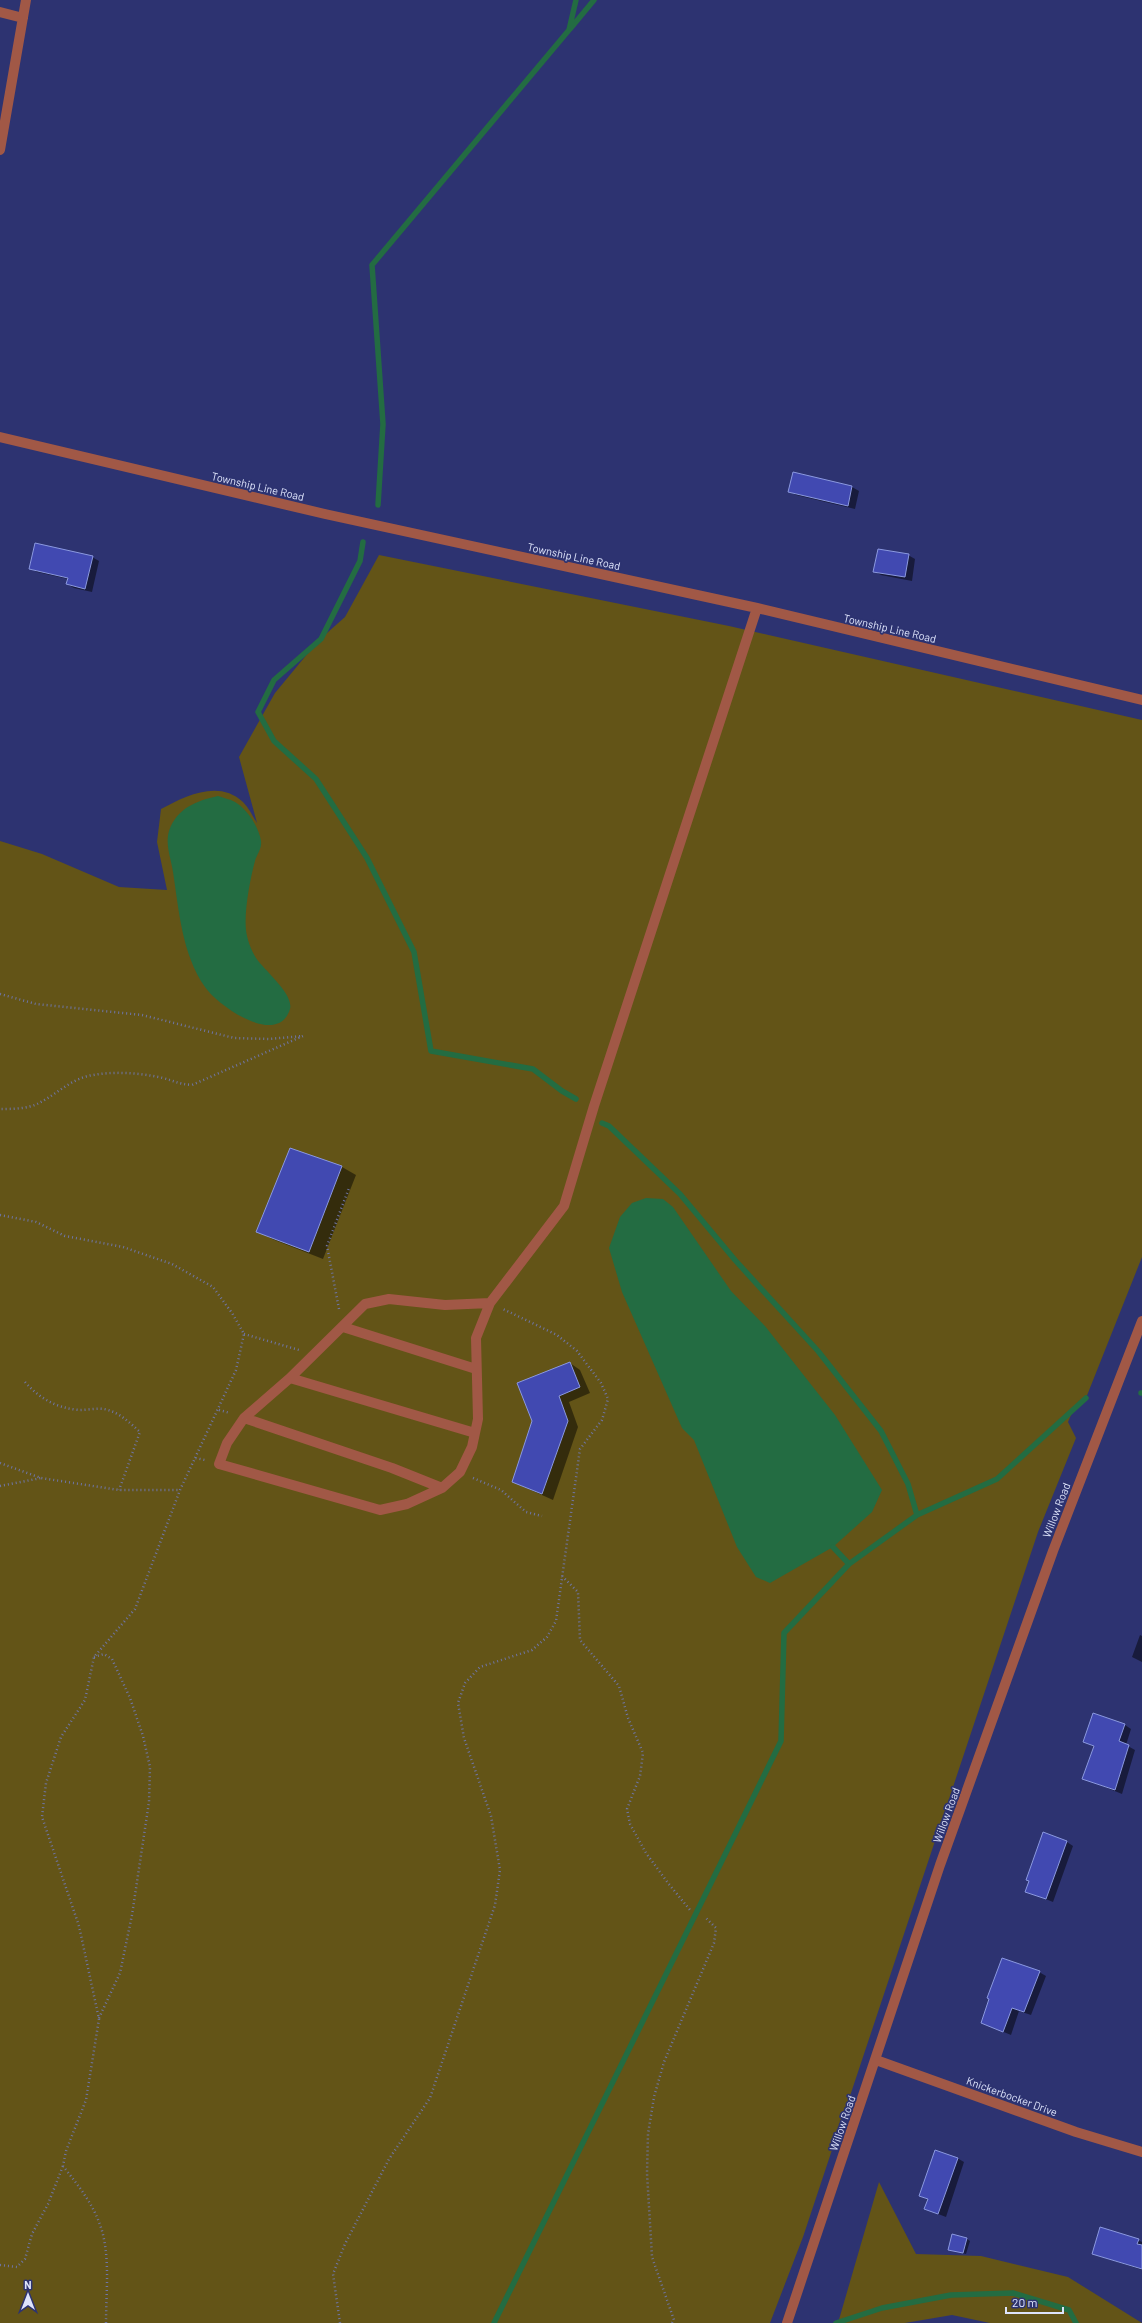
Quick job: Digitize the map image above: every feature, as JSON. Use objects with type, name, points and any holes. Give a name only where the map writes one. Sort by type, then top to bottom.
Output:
[{"type":"street","points":[[0,150],[26,0]]},
{"type":"street","points":[[0,12],[23,18]]},
{"type":"street","name":"Township Line Road","points":[[0,437],[332,515],[757,608],[1142,700]]},
{"type":"street","points":[[490,1303],[445,1305],[389,1299],[365,1304],[343,1327],[313,1353],[290,1378],[244,1418],[227,1443],[219,1464],[380,1510],[407,1504],[442,1488],[460,1472],[472,1447],[478,1419],[479,1398],[476,1369],[476,1338],[490,1303],[564,1206],[596,1099],[757,608]]},
{"type":"street","name":"Willow Road","points":[[788,2321],[940,1865],[1053,1551],[1142,1321]]},
{"type":"street","points":[[343,1327],[476,1369]]},
{"type":"street","points":[[290,1378],[475,1433]]},
{"type":"street","points":[[244,1418],[392,1468],[442,1488]]},
{"type":"street","name":"Knickerbocker Drive","points":[[876,2060],[1076,2132],[1142,2152]]},
{"type":"path","points":[[0,994],[36,1004],[142,1015],[234,1038],[269,1040],[303,1036],[192,1085],[178,1084],[164,1078],[114,1072],[91,1075],[73,1082],[38,1104],[14,1109],[0,1109]]},
{"type":"path","points":[[343,1327],[328,1246],[349,1188]]},
{"type":"path","points":[[0,1215],[36,1222],[65,1236],[123,1247],[172,1264],[213,1287],[232,1313],[244,1334],[236,1370],[180,1490],[135,1609],[94,1657],[85,1700],[61,1737],[54,1754],[46,1783],[42,1817],[79,1926],[99,2019]]},
{"type":"path","points":[[340,2323],[333,2274],[345,2244],[389,2159],[430,2098],[496,1905],[500,1870],[491,1816],[464,1738],[458,1703],[465,1683],[480,1667],[532,1650],[547,1637],[556,1621],[561,1576],[580,1449],[602,1420],[608,1399],[601,1383],[577,1351],[557,1335],[490,1303]]},
{"type":"path","points":[[244,1334],[313,1353]]},
{"type":"path","points":[[25,1382],[37,1395],[53,1404],[78,1410],[103,1409],[123,1416],[140,1432],[119,1490]]},
{"type":"path","points":[[195,1458],[219,1464]]},
{"type":"path","points":[[0,1463],[42,1478],[119,1490],[180,1490]]},
{"type":"path","points":[[460,1472],[501,1490],[526,1512],[542,1516]]},
{"type":"path","points":[[0,1486],[42,1478]]},
{"type":"path","points":[[561,1576],[578,1592],[580,1640],[619,1686],[628,1718],[643,1753],[640,1776],[627,1809],[630,1824],[655,1865],[690,1910]]},
{"type":"path","points":[[0,2265],[17,2266],[25,2259],[32,2234],[48,2204],[63,2166],[66,2152],[86,2100],[99,2019],[120,1973],[132,1915],[149,1802],[150,1767],[143,1736],[130,1698],[112,1659],[104,1654],[94,1657]]},
{"type":"path","points":[[672,2323],[674,2320],[652,2257],[647,2173],[648,2134],[654,2097],[664,2062],[714,1943],[716,1928],[706,1918]]},
{"type":"path","points":[[63,2166],[86,2196],[100,2223],[105,2250],[106,2323]]},
{"type":"shaded area","points":[[379,555],[729,626],[1142,720],[1142,1257],[1086,1398],[1074,1408],[1068,1422],[1076,1438],[1038,1532],[803,2237],[770,2323],[0,2323],[0,841],[42,854],[119,887],[167,890],[157,842],[161,809],[191,795],[202,792],[223,792],[234,795],[243,802],[257,823],[239,757],[275,693],[318,641],[345,617]]},
{"type":"shaded area","points":[[218,796],[233,801],[244,809],[255,824],[260,836],[261,847],[255,861],[248,896],[246,930],[252,952],[278,982],[288,996],[290,1003],[290,1009],[283,1020],[273,1025],[261,1024],[248,1020],[234,1013],[212,995],[197,974],[186,946],[168,846],[169,831],[172,823],[182,811],[202,800]]},
{"type":"shaded area","points":[[646,1198],[663,1199],[673,1207],[731,1291],[765,1326],[835,1415],[882,1490],[872,1512],[833,1547],[770,1583],[756,1577],[737,1547],[694,1440],[682,1428],[622,1292],[609,1248],[620,1217],[632,1203]]},
{"type":"shaded area","points":[[879,2182],[916,2254],[981,2256],[1068,2277],[1142,2323],[990,2323],[952,2315],[905,2323],[838,2323]]},
{"type":"building","points":[[793,472],[852,486],[848,506],[788,492]]},
{"type":"building","points":[[35,543],[93,556],[85,589],[66,584],[68,578],[29,569]]},
{"type":"building","points":[[878,549],[909,554],[905,577],[873,572]]},
{"type":"building","points":[[290,1148],[342,1166],[309,1252],[256,1232]]},
{"type":"building","points":[[570,1362],[580,1387],[559,1396],[568,1421],[542,1494],[512,1482],[532,1421],[517,1383]]},
{"type":"building","points":[[1093,1713],[1125,1724],[1119,1741],[1129,1745],[1115,1790],[1082,1779],[1094,1746],[1083,1742]]},
{"type":"building","points":[[1043,1832],[1067,1841],[1046,1899],[1025,1892],[1029,1881],[1026,1880]]},
{"type":"building","points":[[1002,1958],[1040,1971],[1024,2012],[1012,2008],[1003,2032],[981,2023],[989,1999],[987,1998]]},
{"type":"building","points":[[935,2150],[958,2158],[938,2214],[924,2209],[928,2199],[919,2196]]},
{"type":"building","points":[[1100,2227],[1139,2239],[1137,2244],[1142,2245],[1142,2269],[1092,2254]]},
{"type":"building","points":[[952,2234],[967,2238],[963,2253],[948,2250]]},
{"type":"waterway","points":[[378,505],[383,424],[372,265],[569,30],[576,0]]},
{"type":"waterway","points":[[570,29],[594,0]]},
{"type":"waterway","points":[[363,542],[360,561],[321,639],[274,680],[258,712],[274,741],[316,779],[367,858],[414,952],[431,1051],[533,1069],[562,1091],[576,1099]]},
{"type":"waterway","points":[[602,1123],[609,1126],[680,1194],[735,1260],[818,1351],[881,1431],[908,1484],[917,1515]]},
{"type":"waterway","points":[[833,1547],[849,1564],[917,1515],[997,1479],[1086,1398]]},
{"type":"waterway","points":[[494,2323],[781,1741],[784,1633],[849,1564]]},
{"type":"waterway","points":[[836,2323],[882,2308],[951,2295],[1013,2293],[1069,2310],[1076,2323]]}]
